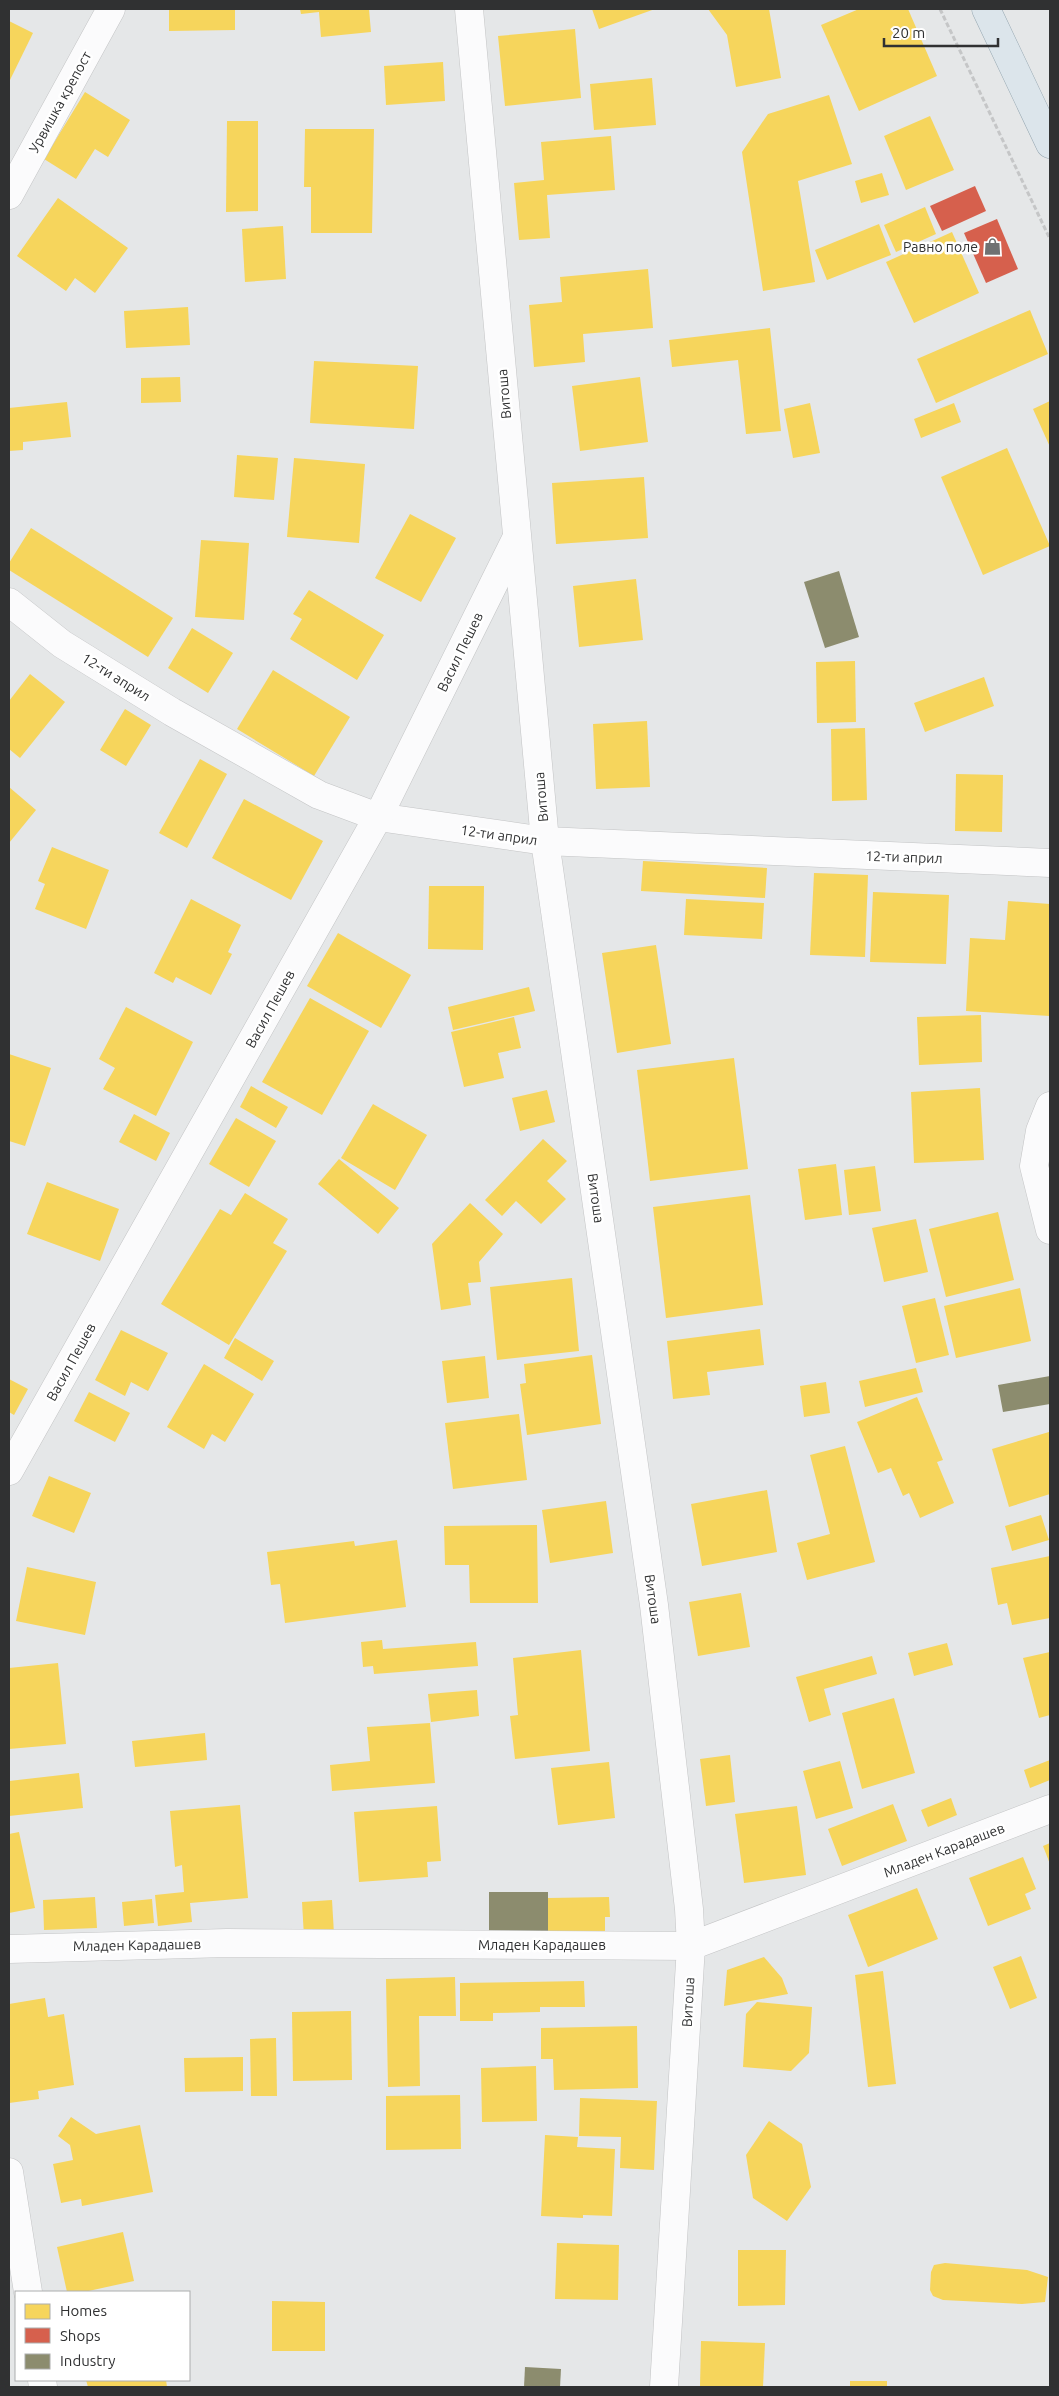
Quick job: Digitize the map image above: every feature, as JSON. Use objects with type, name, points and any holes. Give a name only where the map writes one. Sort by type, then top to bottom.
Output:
[{"type":"main road","points":[[986,9],[1050,144]]},
{"type":"street","name":"Урвишка крепост","points":[[9,195],[110,9]]},
{"type":"street","name":"Витоша","points":[[469,9],[545,841],[654,1605],[690,1909],[691,1946],[664,2387]]},
{"type":"street","name":"Васил Пешев","points":[[9,1472],[378,818],[516,538]]},
{"type":"street","name":"12-ти април","points":[[9,602],[62,644],[172,712],[319,795],[378,818],[545,841],[1050,863]]},
{"type":"street","points":[[1050,1106],[1040,1131],[1034,1166],[1050,1230]]},
{"type":"street","name":"Младен Карадашев","points":[[9,1948],[226,1943],[691,1946],[1050,1809]]},
{"type":"street","points":[[9,2172],[28,2291]]},
{"type":"path","points":[[940,9],[1050,239]]},
{"type":"building: Homes","points":[[169,9],[235,9],[235,30],[169,31]]},
{"type":"building: Homes","points":[[300,9],[369,9],[371,32],[321,37],[319,12],[301,14]]},
{"type":"building: Homes","points":[[592,9],[655,9],[599,29]]},
{"type":"building: Homes","points":[[708,9],[769,9],[781,78],[736,87],[727,35]]},
{"type":"building: Homes","points":[[859,9],[908,9],[937,76],[859,111],[821,25]]},
{"type":"building: Homes","points":[[9,21],[33,33],[9,82]]},
{"type":"building: Homes","points":[[575,29],[581,98],[505,106],[498,36]]},
{"type":"building: Homes","points":[[443,62],[445,101],[386,105],[384,66]]},
{"type":"building: Homes","points":[[652,78],[656,125],[594,130],[590,84]]},
{"type":"building: Homes","points":[[85,92],[130,120],[108,157],[95,149],[76,179],[44,159]]},
{"type":"building: Homes","points":[[829,95],[852,164],[798,181],[815,282],[763,291],[742,152],[768,114]]},
{"type":"building: Homes","points":[[930,116],[954,170],[906,190],[884,136]]},
{"type":"building: Homes","points":[[227,121],[258,121],[258,211],[226,212]]},
{"type":"building: Homes","points":[[305,129],[374,129],[372,233],[311,233],[311,187],[304,187]]},
{"type":"building: Homes","points":[[611,136],[615,190],[547,195],[550,238],[519,240],[514,183],[544,180],[541,142]]},
{"type":"building: Homes","points":[[882,173],[889,195],[861,203],[855,181]]},
{"type":"building: Homes","points":[[58,198],[128,248],[95,293],[75,278],[66,291],[17,256]]},
{"type":"building: Homes","points":[[925,207],[936,234],[896,252],[884,225]]},
{"type":"building: Homes","points":[[879,224],[891,255],[827,280],[815,250]]},
{"type":"building: Homes","points":[[283,226],[286,279],[245,282],[242,229]]},
{"type":"building: Homes","points":[[952,232],[979,293],[914,323],[886,262]]},
{"type":"building: Homes","points":[[648,269],[653,328],[583,334],[585,362],[534,367],[529,305],[562,302],[560,277]]},
{"type":"building: Homes","points":[[188,307],[190,345],[126,348],[124,311]]},
{"type":"building: Homes","points":[[1030,310],[1048,354],[936,403],[917,359]]},
{"type":"building: Homes","points":[[770,328],[781,431],[746,434],[738,360],[672,367],[669,340]]},
{"type":"building: Homes","points":[[314,361],[418,366],[414,429],[310,423]]},
{"type":"building: Homes","points":[[180,377],[181,402],[141,403],[141,378]]},
{"type":"building: Homes","points":[[640,377],[648,442],[580,451],[572,386]]},
{"type":"building: Homes","points":[[1050,401],[1050,447],[1033,409]]},
{"type":"building: Homes","points":[[67,402],[71,437],[23,442],[23,450],[9,451],[9,408]]},
{"type":"building: Homes","points":[[810,403],[820,453],[793,458],[784,409]]},
{"type":"building: Homes","points":[[954,403],[961,422],[921,438],[914,419]]},
{"type":"building: Homes","points":[[1007,448],[1050,546],[983,575],[941,477]]},
{"type":"building: Homes","points":[[237,455],[278,458],[274,500],[234,497]]},
{"type":"building: Homes","points":[[294,458],[365,464],[359,543],[287,537]]},
{"type":"building: Homes","points":[[644,477],[648,538],[556,544],[552,483]]},
{"type":"building: Homes","points":[[410,514],[456,538],[421,602],[375,578]]},
{"type":"building: Homes","points":[[31,528],[173,618],[148,657],[9,570],[9,563]]},
{"type":"building: Homes","points":[[201,540],[249,543],[244,620],[195,617]]},
{"type":"building: Homes","points":[[636,579],[643,640],[579,647],[573,586]]},
{"type":"building: Homes","points":[[309,590],[384,635],[357,680],[290,639],[302,619],[293,614]]},
{"type":"building: Homes","points":[[192,628],[233,653],[208,693],[168,668]]},
{"type":"building: Homes","points":[[855,661],[856,722],[817,723],[816,662]]},
{"type":"building: Homes","points":[[273,670],[350,717],[314,776],[237,729]]},
{"type":"building: Homes","points":[[30,674],[65,702],[20,758],[9,749],[9,701]]},
{"type":"building: Homes","points":[[984,677],[994,706],[925,732],[914,703]]},
{"type":"building: Homes","points":[[125,709],[151,725],[126,766],[100,750]]},
{"type":"building: Homes","points":[[647,721],[650,787],[596,789],[593,724]]},
{"type":"building: Homes","points":[[865,728],[867,800],[832,801],[831,729]]},
{"type":"building: Homes","points":[[200,759],[227,774],[187,848],[159,833]]},
{"type":"building: Homes","points":[[956,774],[1003,775],[1002,832],[955,831]]},
{"type":"building: Homes","points":[[9,787],[36,810],[9,843]]},
{"type":"building: Homes","points":[[244,799],[323,841],[291,900],[212,858]]},
{"type":"building: Homes","points":[[52,847],[109,870],[86,929],[35,909],[45,884],[38,881]]},
{"type":"building: Homes","points":[[643,861],[767,868],[765,898],[641,891]]},
{"type":"building: Homes","points":[[814,873],[868,875],[865,957],[810,955]]},
{"type":"building: Homes","points":[[429,886],[484,886],[483,950],[428,949]]},
{"type":"building: Homes","points":[[873,892],[949,895],[946,964],[870,962]]},
{"type":"building: Homes","points":[[191,899],[241,925],[228,952],[232,954],[211,995],[176,977],[173,983],[154,973]]},
{"type":"building: Homes","points":[[686,899],[764,903],[762,939],[684,935]]},
{"type":"building: Homes","points":[[1008,901],[1050,904],[1050,1016],[966,1011],[970,938],[1005,940]]},
{"type":"building: Homes","points":[[338,933],[411,975],[381,1028],[307,986]]},
{"type":"building: Homes","points":[[656,945],[671,1044],[617,1053],[602,953]]},
{"type":"building: Homes","points":[[529,987],[535,1011],[453,1030],[448,1007]]},
{"type":"building: Homes","points":[[310,998],[369,1031],[322,1115],[262,1082]]},
{"type":"building: Homes","points":[[126,1007],[193,1042],[156,1116],[103,1089],[115,1068],[99,1059]]},
{"type":"building: Homes","points":[[981,1015],[982,1062],[919,1065],[917,1017]]},
{"type":"building: Homes","points":[[514,1017],[521,1048],[498,1053],[504,1078],[464,1087],[451,1032]]},
{"type":"building: Homes","points":[[9,1054],[51,1068],[25,1146],[9,1141]]},
{"type":"building: Homes","points":[[734,1058],[748,1169],[650,1181],[637,1070]]},
{"type":"building: Homes","points":[[251,1086],[288,1107],[276,1128],[240,1107]]},
{"type":"building: Homes","points":[[980,1088],[984,1160],[914,1163],[911,1092]]},
{"type":"building: Homes","points":[[547,1090],[555,1122],[520,1131],[512,1098]]},
{"type":"building: Homes","points":[[373,1104],[427,1135],[395,1190],[341,1158]]},
{"type":"building: Homes","points":[[134,1114],[170,1133],[156,1161],[119,1142]]},
{"type":"building: Homes","points":[[236,1118],[276,1141],[249,1187],[209,1164]]},
{"type":"building: Homes","points":[[543,1139],[567,1161],[547,1181],[566,1199],[541,1224],[516,1201],[502,1216],[485,1200]]},
{"type":"building: Homes","points":[[339,1159],[399,1208],[378,1234],[318,1184]]},
{"type":"building: Homes","points":[[836,1164],[842,1215],[805,1220],[798,1169]]},
{"type":"building: Homes","points":[[875,1166],[881,1211],[849,1215],[844,1170]]},
{"type":"building: Homes","points":[[47,1182],[119,1209],[100,1261],[27,1234]]},
{"type":"building: Homes","points":[[245,1193],[288,1219],[273,1243],[287,1251],[229,1345],[161,1304],[220,1209],[231,1215]]},
{"type":"building: Homes","points":[[750,1195],[763,1305],[666,1318],[653,1207]]},
{"type":"building: Homes","points":[[470,1203],[503,1234],[479,1262],[481,1282],[468,1283],[471,1305],[441,1310],[432,1244]]},
{"type":"building: Homes","points":[[998,1212],[1014,1280],[946,1297],[929,1229]]},
{"type":"building: Homes","points":[[916,1219],[928,1272],[884,1282],[872,1228]]},
{"type":"building: Homes","points":[[572,1278],[579,1351],[497,1360],[490,1287]]},
{"type":"building: Homes","points":[[1020,1288],[1031,1341],[956,1358],[944,1306]]},
{"type":"building: Homes","points":[[935,1298],[949,1355],[916,1363],[902,1306]]},
{"type":"building: Homes","points":[[760,1329],[764,1365],[707,1372],[710,1395],[673,1399],[667,1341]]},
{"type":"building: Homes","points":[[121,1330],[168,1353],[148,1391],[131,1382],[125,1396],[95,1380]]},
{"type":"building: Homes","points":[[235,1338],[274,1361],[262,1381],[224,1358]]},
{"type":"building: Homes","points":[[592,1355],[601,1424],[527,1435],[520,1384],[526,1383],[524,1364]]},
{"type":"building: Homes","points":[[485,1356],[489,1398],[447,1403],[442,1361]]},
{"type":"building: Homes","points":[[204,1364],[254,1394],[225,1442],[212,1434],[204,1449],[167,1427]]},
{"type":"building: Homes","points":[[916,1368],[923,1392],[865,1407],[859,1381]]},
{"type":"building: Homes","points":[[9,1379],[28,1389],[14,1415],[9,1412]]},
{"type":"building: Homes","points":[[826,1382],[830,1413],[804,1417],[800,1386]]},
{"type":"building: Homes","points":[[89,1392],[130,1413],[115,1442],[74,1421]]},
{"type":"building: Homes","points":[[917,1397],[943,1460],[937,1462],[954,1503],[920,1518],[909,1493],[903,1496],[891,1468],[878,1473],[857,1422]]},
{"type":"building: Homes","points":[[519,1414],[527,1480],[453,1489],[445,1423]]},
{"type":"building: Homes","points":[[1049,1432],[1050,1494],[1009,1507],[992,1449]]},
{"type":"building: Homes","points":[[845,1446],[875,1562],[807,1580],[797,1543],[830,1534],[810,1455]]},
{"type":"building: Homes","points":[[49,1476],[91,1493],[74,1533],[32,1516]]},
{"type":"building: Homes","points":[[767,1490],[777,1552],[702,1566],[691,1504]]},
{"type":"building: Homes","points":[[606,1501],[613,1553],[550,1563],[542,1510]]},
{"type":"building: Homes","points":[[1041,1515],[1049,1540],[1012,1551],[1005,1526]]},
{"type":"building: Homes","points":[[537,1525],[538,1603],[470,1603],[469,1565],[445,1565],[444,1526]]},
{"type":"building: Homes","points":[[397,1540],[406,1607],[285,1623],[280,1584],[271,1585],[267,1552],[354,1541],[355,1546]]},
{"type":"building: Homes","points":[[1050,1556],[1050,1618],[1012,1625],[1007,1603],[998,1605],[991,1568]]},
{"type":"building: Homes","points":[[27,1567],[96,1582],[85,1635],[16,1621]]},
{"type":"building: Homes","points":[[741,1593],[750,1647],[698,1656],[689,1602]]},
{"type":"building: Homes","points":[[382,1640],[383,1649],[476,1642],[478,1666],[374,1674],[373,1666],[363,1667],[361,1642]]},
{"type":"building: Homes","points":[[947,1643],[953,1665],[914,1676],[908,1653]]},
{"type":"building: Homes","points":[[581,1650],[590,1751],[515,1759],[510,1716],[518,1715],[513,1658]]},
{"type":"building: Homes","points":[[1050,1652],[1050,1715],[1039,1718],[1023,1658]]},
{"type":"building: Homes","points":[[872,1656],[877,1674],[824,1689],[831,1715],[809,1722],[796,1677]]},
{"type":"building: Homes","points":[[58,1663],[66,1744],[9,1749],[9,1668]]},
{"type":"building: Homes","points":[[477,1690],[479,1716],[431,1722],[428,1694]]},
{"type":"building: Homes","points":[[894,1698],[915,1773],[862,1789],[842,1713]]},
{"type":"building: Homes","points":[[430,1723],[435,1783],[332,1791],[330,1765],[370,1761],[367,1727]]},
{"type":"building: Homes","points":[[205,1733],[207,1760],[135,1767],[132,1741]]},
{"type":"building: Homes","points":[[730,1755],[735,1802],[706,1806],[700,1759]]},
{"type":"building: Homes","points":[[1050,1760],[1050,1780],[1030,1788],[1024,1770]]},
{"type":"building: Homes","points":[[840,1761],[853,1808],[816,1819],[803,1771]]},
{"type":"building: Homes","points":[[609,1762],[615,1818],[558,1825],[551,1768]]},
{"type":"building: Homes","points":[[79,1773],[83,1808],[9,1816],[9,1781]]},
{"type":"building: Homes","points":[[951,1798],[957,1815],[928,1827],[921,1810]]},
{"type":"building: Homes","points":[[893,1804],[907,1841],[842,1866],[828,1829]]},
{"type":"building: Homes","points":[[240,1805],[248,1898],[190,1903],[192,1922],[158,1926],[155,1895],[184,1892],[182,1865],[175,1867],[170,1811]]},
{"type":"building: Homes","points":[[437,1806],[441,1861],[427,1862],[428,1877],[359,1882],[354,1812]]},
{"type":"building: Homes","points":[[797,1806],[806,1875],[744,1883],[735,1814]]},
{"type":"building: Homes","points":[[19,1832],[35,1908],[9,1913],[9,1834]]},
{"type":"building: Homes","points":[[1050,1843],[1050,1864],[1043,1846]]},
{"type":"building: Homes","points":[[1023,1857],[1036,1889],[1025,1894],[1031,1909],[988,1926],[969,1878]]},
{"type":"building: Homes","points":[[917,1888],[938,1939],[868,1967],[848,1915]]},
{"type":"building: Homes","points":[[95,1897],[97,1928],[44,1930],[43,1900]]},
{"type":"building: Homes","points":[[609,1897],[610,1917],[605,1917],[605,1932],[548,1932],[548,1898]]},
{"type":"building: Homes","points":[[152,1899],[154,1923],[124,1926],[122,1902]]},
{"type":"building: Homes","points":[[332,1900],[334,1934],[304,1937],[302,1902]]},
{"type":"building: Homes","points":[[1021,1956],[1037,1998],[1010,2009],[993,1967]]},
{"type":"building: Homes","points":[[764,1957],[782,1978],[788,1994],[724,2006],[727,1970]]},
{"type":"building: Homes","points":[[883,1971],[896,2084],[868,2087],[855,1975]]},
{"type":"building: Homes","points":[[455,1977],[456,2016],[419,2016],[420,2086],[388,2087],[386,1979]]},
{"type":"building: Homes","points":[[584,1981],[585,2007],[540,2007],[540,2012],[493,2013],[493,2021],[460,2021],[460,1983]]},
{"type":"building: Homes","points":[[45,1998],[48,2017],[64,2014],[74,2085],[38,2091],[39,2099],[9,2103],[9,2004]]},
{"type":"building: Homes","points":[[757,2002],[812,2007],[809,2053],[791,2071],[743,2067],[746,2014]]},
{"type":"building: Homes","points":[[351,2011],[352,2080],[293,2081],[292,2012]]},
{"type":"building: Homes","points":[[637,2026],[638,2088],[554,2090],[553,2059],[541,2059],[541,2028]]},
{"type":"building: Homes","points":[[276,2038],[277,2096],[251,2096],[250,2039]]},
{"type":"building: Homes","points":[[243,2057],[243,2091],[185,2092],[184,2058]]},
{"type":"building: Homes","points":[[536,2066],[537,2121],[482,2122],[481,2068]]},
{"type":"building: Homes","points":[[460,2095],[461,2149],[386,2150],[386,2096]]},
{"type":"building: Homes","points":[[580,2098],[657,2101],[654,2170],[620,2168],[621,2137],[579,2136]]},
{"type":"building: Homes","points":[[71,2117],[96,2134],[140,2125],[153,2192],[82,2206],[81,2199],[61,2203],[53,2164],[73,2160],[70,2145],[58,2136]]},
{"type":"building: Homes","points":[[769,2121],[802,2144],[811,2187],[787,2221],[753,2198],[746,2155]]},
{"type":"building: Homes","points":[[545,2135],[578,2137],[577,2147],[615,2149],[612,2216],[583,2215],[583,2218],[541,2216]]},
{"type":"building: Homes","points":[[123,2232],[134,2281],[89,2291],[67,2291],[57,2247]]},
{"type":"building: Homes","points":[[557,2243],[619,2245],[618,2300],[555,2299]]},
{"type":"building: Homes","points":[[738,2250],[786,2250],[785,2305],[738,2306]]},
{"type":"building: Homes","points":[[945,2263],[1027,2270],[1048,2277],[1045,2302],[1022,2304],[943,2300],[933,2296],[930,2290],[931,2272],[934,2265]]},
{"type":"building: Homes","points":[[272,2301],[325,2302],[325,2351],[272,2351]]},
{"type":"building: Homes","points":[[701,2341],[765,2343],[763,2387],[700,2387]]},
{"type":"building: Homes","points":[[86,2381],[166,2381],[167,2387],[88,2387]]},
{"type":"building: Homes","points":[[850,2381],[887,2381],[887,2387],[850,2387]]},
{"type":"building: Shops","points":[[975,186],[986,211],[942,231],[930,206]]},
{"type":"building: Shops","points":[[997,219],[1018,269],[986,283],[964,233]]},
{"type":"building: Industry","points":[[839,571],[859,637],[825,648],[804,582]]},
{"type":"building: Industry","points":[[1050,1376],[1050,1404],[1003,1412],[998,1385]]},
{"type":"building: Industry","points":[[489,1892],[548,1892],[548,1932],[489,1933]]},
{"type":"building: Industry","points":[[525,2367],[561,2369],[560,2387],[524,2387]]},
{"type":"place","name":"Равно поле","points":[[992,247]]}]
